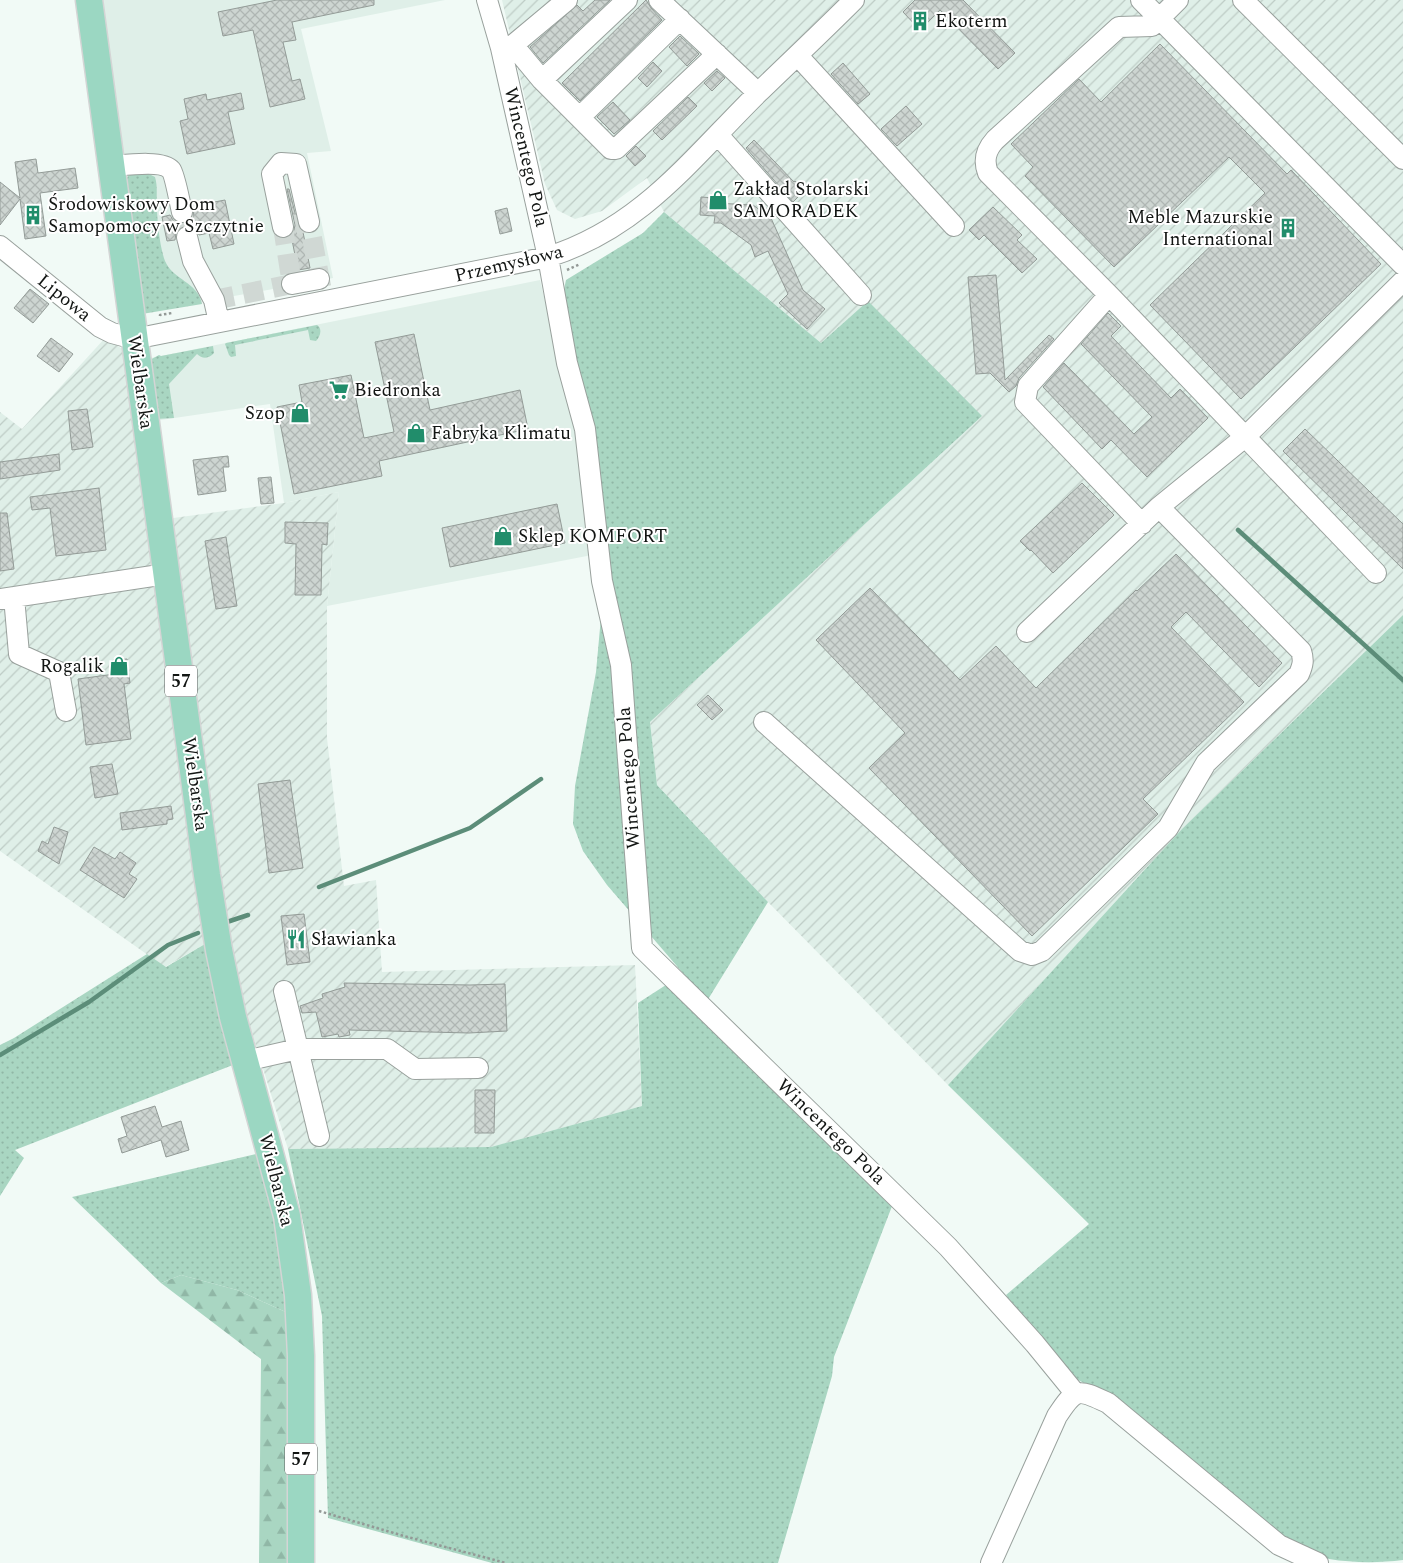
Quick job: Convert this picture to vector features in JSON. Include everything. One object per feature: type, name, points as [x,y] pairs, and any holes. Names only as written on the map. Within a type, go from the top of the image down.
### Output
[{"type":"main road","name":"Wielbarska","points":[[89,0],[212,903],[233,1017],[287,1216],[298,1295],[301,1356],[300,1563]]},
{"type":"street","name":"Wincentego Pola","points":[[487,0],[507,46],[567,363],[585,429],[602,581],[621,665],[642,948],[948,1246],[1035,1344],[1075,1393]]},
{"type":"street","points":[[567,0],[507,46],[611,149],[616,149],[717,54]]},
{"type":"street","points":[[542,80],[627,0]]},
{"type":"street","points":[[659,0],[758,93]]},
{"type":"street","name":"Przemysłowa","points":[[134,339],[548,257],[582,244],[627,219],[667,186],[758,93],[854,0]]},
{"type":"street","points":[[1141,0],[1403,265]]},
{"type":"street","points":[[1178,0],[1152,26],[1119,27],[995,140],[989,147],[985,157],[985,165],[988,173],[1109,295],[1376,573]]},
{"type":"street","points":[[1243,0],[1403,159]]},
{"type":"street","points":[[580,117],[680,19]]},
{"type":"street","points":[[798,56],[954,226]]},
{"type":"street","points":[[718,135],[861,295]]},
{"type":"street","points":[[283,227],[272,174],[281,163],[296,164],[309,222]]},
{"type":"street","points":[[112,166],[150,164],[166,166],[172,171],[182,212]]},
{"type":"street","points":[[188,237],[193,261],[214,300],[219,322]]},
{"type":"street","name":"Lipowa","points":[[0,246],[100,326],[112,333],[134,339]]},
{"type":"street","points":[[292,284],[319,279]]},
{"type":"street","points":[[1027,632],[1159,507],[1245,436],[1403,281]]},
{"type":"street","points":[[1109,295],[1028,386],[1024,402],[1142,524]]},
{"type":"street","points":[[764,722],[1020,952],[1032,955],[1042,952],[1168,828],[1206,763],[1298,674],[1302,667],[1301,651],[1159,507]]},
{"type":"street","points":[[66,711],[59,672],[19,654],[7,598],[166,574]]},
{"type":"street","points":[[284,991],[319,1136]]},
{"type":"street","points":[[245,1061],[298,1049],[387,1049],[415,1069],[478,1068]]},
{"type":"street","points":[[992,1563],[1057,1416],[1068,1398],[1075,1393],[1086,1393],[1108,1402],[1279,1546],[1318,1563]]},
{"type":"path","points":[[300,1508],[323,1512],[506,1563]]},
{"type":"shaded area","points":[[98,0],[445,0],[301,29],[331,151],[307,153],[333,278],[141,313]]},
{"type":"shaded area","points":[[502,0],[1403,0],[1403,615],[1182,829],[948,1085],[768,902],[657,785],[650,722],[982,416],[821,343],[664,212],[647,178],[602,211],[575,219],[557,210],[545,184]]},
{"type":"shaded area","points":[[540,280],[579,442],[592,555],[327,606],[339,492],[284,503],[270,404],[154,421],[146,359]]},
{"type":"shaded area","points":[[105,338],[124,350],[205,944],[165,967],[0,851],[0,412],[22,429]]},
{"type":"shaded area","points":[[339,492],[327,606],[327,738],[344,886],[376,880],[382,972],[635,965],[642,1106],[491,1147],[288,1149],[242,1001],[220,891],[166,519],[284,503]]},
{"type":"green space","points":[[136,172],[145,172],[155,177],[158,227],[165,261],[174,273],[196,291],[202,304],[142,314],[123,185],[128,176]]},
{"type":"green space","points":[[664,212],[821,343],[868,301],[982,416],[650,722],[657,785],[768,902],[707,1001],[607,885],[583,851],[573,824],[575,786],[596,672],[601,617],[563,294],[566,280],[643,233]]},
{"type":"green space","points":[[317,325],[320,333],[316,341],[310,340],[308,330],[235,345],[236,356],[231,357],[225,344],[226,343]]},
{"type":"green space","points":[[213,346],[214,353],[212,355],[205,358],[197,354],[169,384],[174,418],[155,419],[148,361],[159,355]]},
{"type":"green space","points":[[1403,615],[1403,1560],[1357,1562],[1322,1557],[1277,1534],[1090,1386],[1072,1377],[1006,1295],[1089,1224],[948,1085],[1182,829]]},
{"type":"green space","points":[[205,944],[238,1063],[15,1150],[24,1158],[0,1196],[0,1045],[147,954],[166,967]]},
{"type":"green space","points":[[669,983],[894,1201],[834,1357],[832,1376],[778,1563],[492,1563],[328,1518],[322,1316],[288,1149],[491,1147],[642,1106],[638,1003]]},
{"type":"green space","points":[[265,1152],[288,1313],[237,1290],[181,1275],[161,1283],[72,1197]]},
{"type":"green space","points":[[181,1275],[237,1290],[288,1313],[287,1563],[259,1563],[261,1359],[161,1283]]},
{"type":"building","points":[[277,0],[374,0],[374,5],[292,22],[296,40],[283,42],[292,81],[300,79],[305,99],[270,107],[253,30],[223,36],[218,12]]},
{"type":"building","points":[[595,0],[610,0],[543,63],[530,47],[577,5],[583,11]]},
{"type":"building","points":[[646,0],[662,20],[580,101],[562,83]]},
{"type":"building","points":[[915,0],[963,0],[1015,53],[998,69],[940,10],[920,30],[903,12]]},
{"type":"building","points":[[680,36],[699,54],[687,66],[669,47]]},
{"type":"building","name":"Meble Mazurskie International","points":[[1160,44],[1287,174],[1291,170],[1381,264],[1241,399],[1150,305],[1265,193],[1229,157],[1114,267],[1025,176],[1033,167],[1011,144],[1079,79],[1101,102]]},
{"type":"building","points":[[653,62],[662,71],[647,87],[638,78]]},
{"type":"building","points":[[843,63],[870,94],[858,104],[831,74]]},
{"type":"building","points":[[717,71],[725,78],[712,91],[704,83]]},
{"type":"building","points":[[241,93],[244,109],[228,112],[235,144],[187,154],[180,121],[188,119],[184,99],[206,94],[207,100]]},
{"type":"building","points":[[688,97],[697,106],[662,140],[653,131]]},
{"type":"building","points":[[613,102],[630,120],[614,134],[597,117]]},
{"type":"building","points":[[906,106],[922,124],[897,146],[881,129]]},
{"type":"building","points":[[754,140],[794,182],[805,190],[793,202],[746,148]]},
{"type":"building","points":[[636,146],[646,156],[635,166],[626,156]]},
{"type":"building","name":"Środowiskowy Dom Samopomocy w Szczytnie","points":[[36,159],[38,173],[75,168],[78,188],[40,193],[46,236],[25,239],[20,199],[0,225],[0,182],[20,198],[15,162]]},
{"type":"building","points":[[287,189],[289,189],[298,225],[303,232],[310,268],[298,270],[291,235],[295,225]]},
{"type":"building","points":[[701,197],[715,198],[715,203],[753,205],[771,218],[803,290],[825,309],[807,329],[779,303],[788,294],[768,251],[755,257],[751,245],[721,223],[714,223],[715,216],[700,215]]},
{"type":"building","points":[[225,200],[234,244],[213,249],[209,233],[199,235],[196,229],[185,225],[179,228],[175,240],[167,241],[162,217],[170,215],[178,223],[185,223],[193,216],[194,210],[204,208],[204,204]]},
{"type":"building","points":[[993,207],[1022,235],[1017,240],[1037,259],[1022,273],[984,235],[979,240],[969,230]]},
{"type":"building","points":[[507,208],[512,231],[500,234],[495,211]]},
{"type":"building","points":[[996,275],[1005,380],[1049,335],[1054,339],[1009,392],[990,373],[976,374],[968,277]]},
{"type":"building","points":[[30,289],[49,304],[33,323],[14,308]]},
{"type":"building","points":[[1108,313],[1121,326],[1111,336],[1171,398],[1180,389],[1208,418],[1147,477],[1111,440],[1102,449],[1043,387],[1064,363],[1134,434],[1152,417],[1081,344]]},
{"type":"building","points":[[414,334],[430,410],[520,390],[528,429],[379,461],[382,476],[294,494],[277,407],[302,402],[299,385],[351,375],[364,438],[394,432],[375,342]]},
{"type":"building","points":[[51,338],[73,354],[59,372],[37,356]]},
{"type":"building","points":[[87,409],[93,447],[72,450],[68,411]]},
{"type":"building","points":[[1305,429],[1403,524],[1403,569],[1283,451]]},
{"type":"building","points":[[59,454],[60,470],[0,479],[0,462]]},
{"type":"building","points":[[228,456],[229,467],[223,467],[226,491],[198,495],[193,460]]},
{"type":"building","points":[[271,477],[274,503],[261,504],[258,478]]},
{"type":"building","points":[[1082,483],[1114,515],[1053,573],[1020,541]]},
{"type":"building","points":[[99,488],[106,550],[56,556],[50,508],[32,510],[30,497]]},
{"type":"building","name":"Sklep KOMFORT","points":[[557,504],[565,543],[450,567],[442,528]]},
{"type":"building","points":[[0,513],[7,513],[14,569],[0,571]]},
{"type":"building","points":[[285,522],[328,523],[327,545],[322,544],[321,595],[295,595],[296,544],[285,543]]},
{"type":"building","points":[[226,537],[237,606],[216,609],[205,541]]},
{"type":"building","points":[[1176,554],[1282,663],[1259,687],[1186,612],[1171,627],[1244,702],[1143,799],[1158,814],[1032,936],[869,768],[905,733],[816,640],[870,588],[960,680],[996,646],[1036,688],[1136,590]]},
{"type":"building","points":[[127,659],[130,683],[124,684],[131,739],[86,745],[78,679],[115,674],[113,660]]},
{"type":"building","points":[[708,695],[723,710],[712,720],[697,705]]},
{"type":"building","points":[[112,764],[118,794],[95,798],[90,767]]},
{"type":"building","points":[[290,780],[303,868],[269,873],[258,784]]},
{"type":"building","points":[[171,806],[173,819],[167,820],[167,824],[122,830],[120,813]]},
{"type":"building","points":[[54,827],[68,832],[59,864],[38,851],[42,841],[48,844]]},
{"type":"building","points":[[94,847],[115,859],[120,852],[136,863],[129,874],[137,879],[124,898],[80,870]]},
{"type":"building","name":"Sławianka","points":[[304,914],[310,962],[287,965],[281,916]]},
{"type":"building","points":[[344,983],[505,984],[507,1031],[469,1033],[349,1030],[350,1035],[339,1037],[338,1034],[322,1037],[316,1012],[302,1013],[300,1006],[323,998],[322,994],[345,987]]},
{"type":"building","points":[[475,1090],[495,1090],[494,1133],[475,1133]]},
{"type":"building","points":[[155,1106],[162,1127],[181,1121],[189,1150],[166,1157],[161,1140],[122,1153],[118,1139],[127,1136],[121,1117]]},
{"type":"waterway","points":[[1238,530],[1403,680]]},
{"type":"waterway","points":[[319,887],[470,828],[541,779]]},
{"type":"waterway","points":[[227,922],[248,915]]},
{"type":"waterway","points":[[0,1055],[89,1002],[168,945],[198,933]]},
{"type":"tunnel","points":[[182,212],[187,237]]},
{"type":"tunnel","points":[[214,300],[292,284],[283,227],[309,222],[324,302]]},
{"type":"place","name":"Ekoterm","points":[[920,21]]},
{"type":"place","name":"Zakład Stolarski SAMORADEK","points":[[718,200]]},
{"type":"place","name":"Środowiskowy Dom Samopomocy w Szczytnie","points":[[33,215]]},
{"type":"place","name":"Meble Mazurskie International","points":[[1288,228]]},
{"type":"place","name":"Biedronka","points":[[339,390]]},
{"type":"place","name":"Szop","points":[[300,413]]},
{"type":"place","name":"Fabryka Klimatu","points":[[416,433]]},
{"type":"place","name":"Sklep KOMFORT","points":[[503,536]]},
{"type":"place","name":"Rogalik","points":[[119,666]]},
{"type":"place","name":"Sławianka","points":[[296,939]]}]
